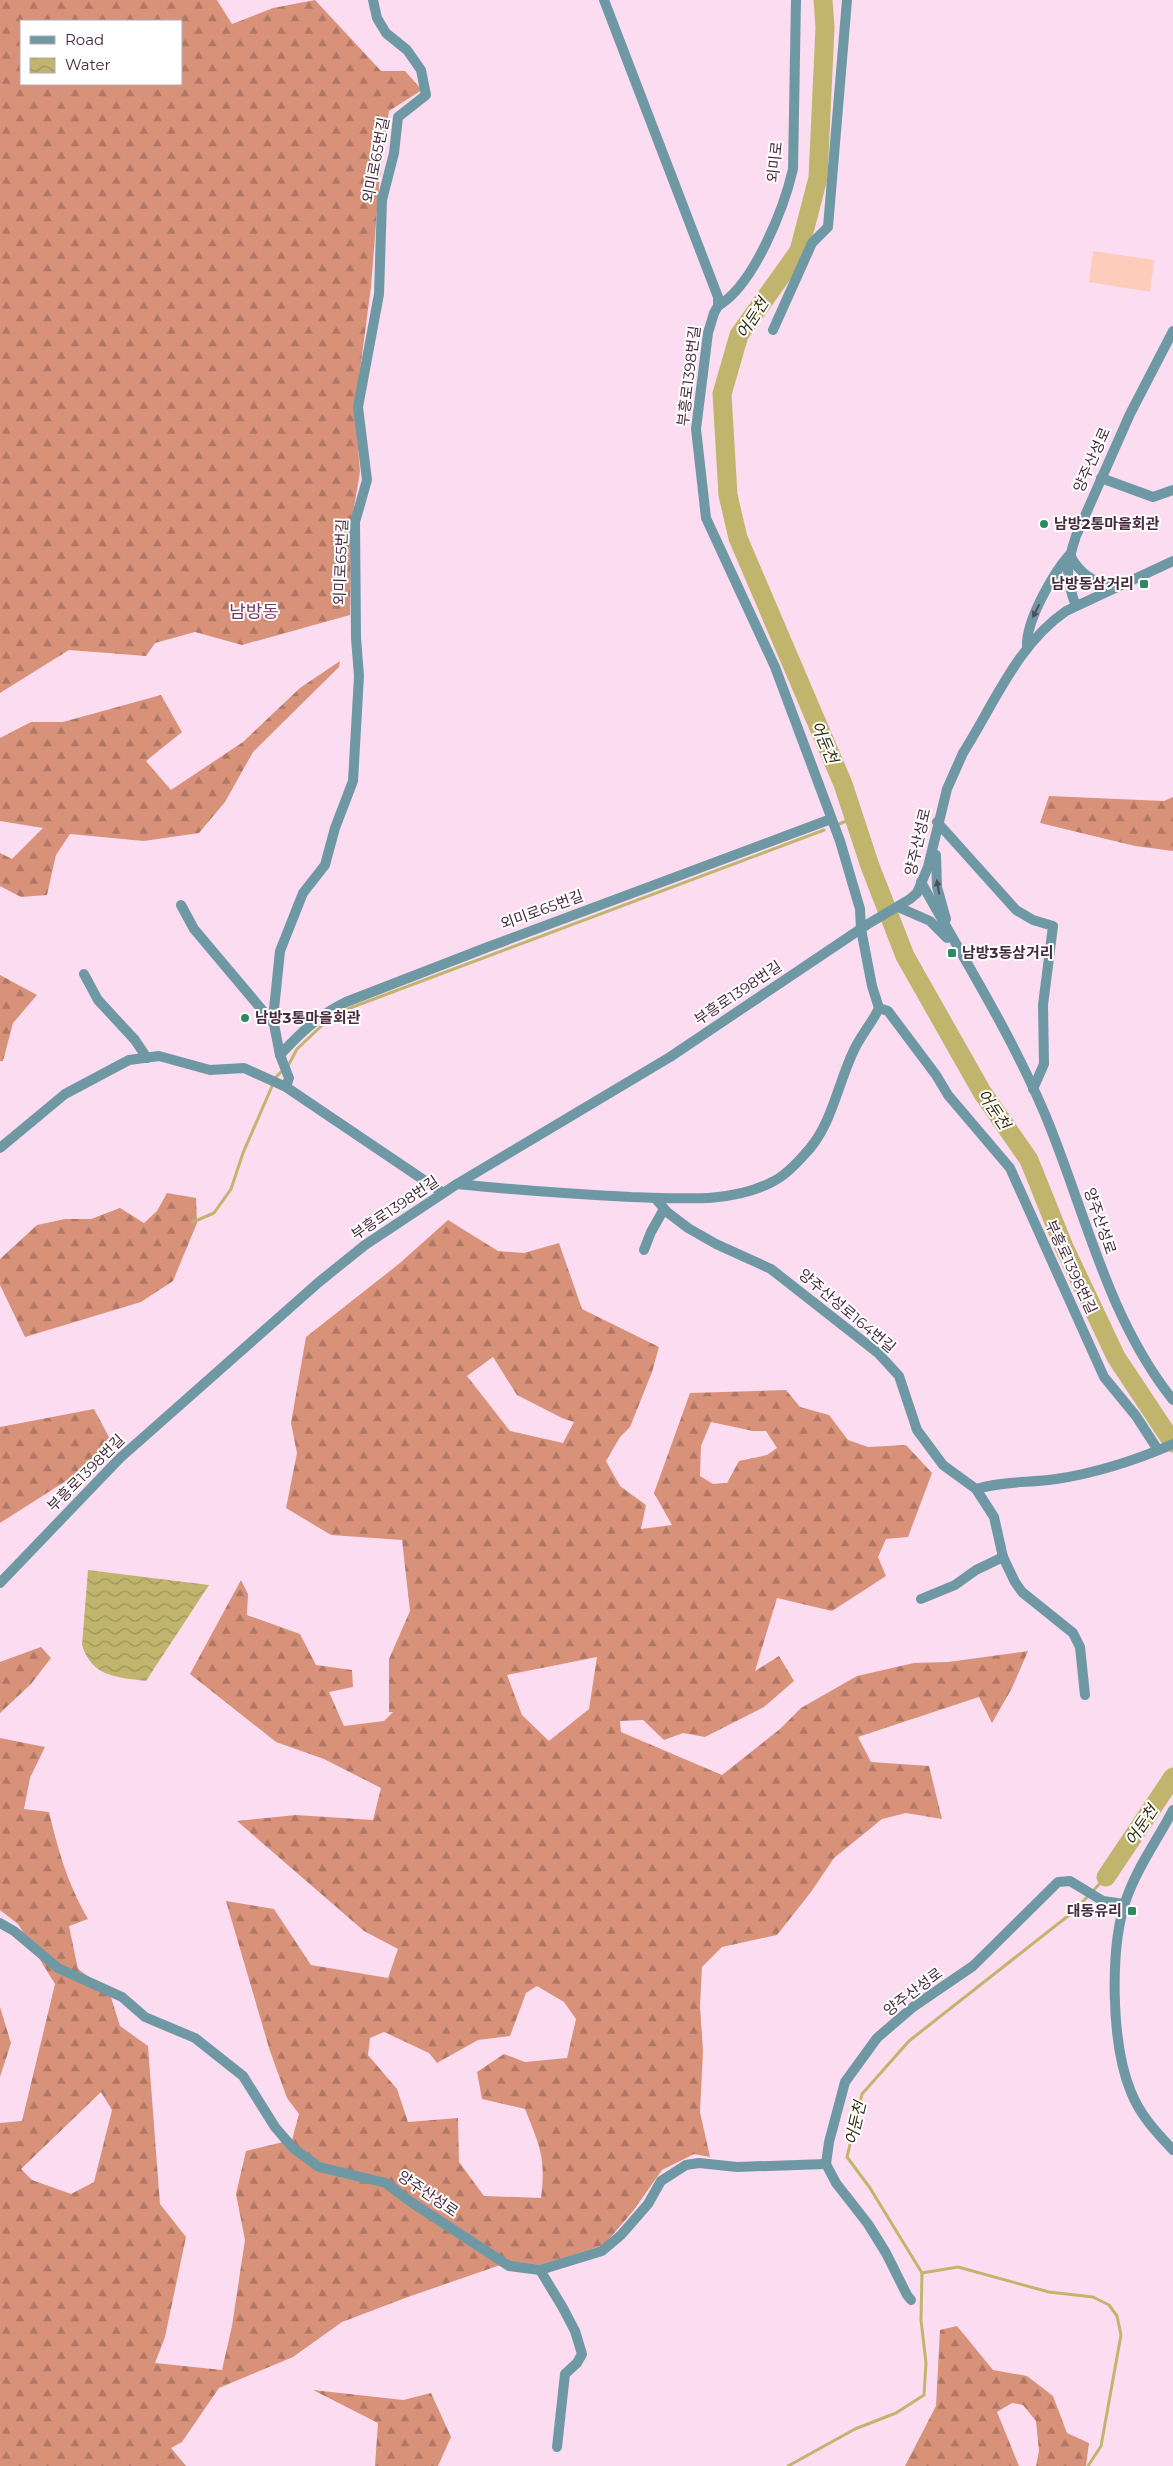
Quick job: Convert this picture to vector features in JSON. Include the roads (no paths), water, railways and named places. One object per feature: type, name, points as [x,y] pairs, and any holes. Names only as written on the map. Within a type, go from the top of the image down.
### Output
[{"type":"street","name":"외미로65번길","points":[[278,1084],[289,1078],[283,1064],[274,1024],[280,952],[303,893],[325,865],[335,828],[353,781],[359,676],[356,638],[355,522],[367,480],[358,408],[379,294],[382,200],[394,153],[398,117],[426,95],[421,70],[407,50],[386,33],[377,18],[373,0]]},
{"type":"street","points":[[604,0],[718,297],[718,306]]},
{"type":"street","name":"외미로","points":[[718,306],[726,301],[744,280],[763,250],[784,202],[790,182],[793,169],[796,0]]},
{"type":"street","points":[[773,330],[812,243],[828,227],[847,0]]},
{"type":"street","name":"부흥로1398번길","points":[[718,306],[708,333],[696,429],[706,518],[775,667],[814,766],[830,819],[840,841],[865,926],[872,986],[879,1008],[888,1011],[936,1075],[948,1095],[1010,1168],[1104,1377],[1136,1416],[1158,1450]]},
{"type":"street","name":"양주산성로","points":[[1173,331],[1130,414],[1070,554],[1066,581],[1076,606],[1054,619],[1027,646],[963,753],[947,789],[936,827],[928,867],[921,882],[996,1014],[1033,1089],[1076,1192],[1100,1267],[1120,1314],[1152,1373],[1173,1400]]},
{"type":"street","points":[[1101,478],[1153,498],[1173,490]]},
{"type":"street","points":[[1027,646],[1026,635],[1033,617],[1059,566],[1070,554],[1082,573],[1095,582],[1115,588]]},
{"type":"street","points":[[1076,606],[1173,561]]},
{"type":"street","name":"외미로65번길","points":[[283,1064],[298,1035],[325,1012],[346,1002],[830,819]]},
{"type":"street","points":[[936,827],[937,887],[943,912],[958,950]]},
{"type":"street","points":[[936,827],[1016,910],[1033,920],[1052,926],[1043,1005],[1044,1064],[1033,1089]]},
{"type":"street","name":"부흥로1398번길","points":[[0,1583],[120,1458],[319,1282],[366,1245],[457,1184],[670,1057],[865,926],[898,907],[917,892],[921,882]]},
{"type":"street","name":"외미로65번길","points":[[181,905],[194,929],[274,1024]]},
{"type":"street","points":[[898,907],[930,922],[958,950]]},
{"type":"street","points":[[84,974],[98,1000],[148,1058]]},
{"type":"street","points":[[457,1184],[662,1202],[740,1194],[773,1182],[805,1154],[830,1115],[837,1090],[854,1051],[879,1008]]},
{"type":"street","points":[[0,1148],[65,1094],[129,1060],[159,1056],[210,1070],[244,1068],[278,1084],[443,1193]]},
{"type":"street","points":[[644,1250],[662,1202]]},
{"type":"street","name":"양주산성로164번길","points":[[662,1202],[688,1228],[771,1269],[878,1353],[899,1376],[917,1430],[943,1464],[976,1489],[994,1518],[1003,1557],[1022,1592],[1073,1633],[1080,1647],[1085,1695]]},
{"type":"street","points":[[976,1489],[1004,1483],[1027,1484],[1101,1470],[1173,1444]]},
{"type":"street","points":[[921,1600],[956,1586],[976,1570],[1003,1557]]},
{"type":"street","points":[[1173,1810],[1148,1852],[1124,1904],[1115,1976],[1115,2007],[1121,2060],[1130,2091],[1145,2118],[1173,2150]]},
{"type":"street","name":"양주산성로","points":[[0,1923],[14,1931],[58,1968],[122,1997],[145,2017],[195,2038],[243,2076],[275,2126],[294,2148],[319,2167],[386,2183],[408,2200],[509,2266],[540,2270],[602,2251],[621,2235],[648,2204],[661,2181],[686,2165],[699,2163],[737,2167],[826,2164],[829,2142],[845,2082],[877,2038],[914,2007],[973,1966],[1058,1882],[1070,1881],[1103,1901],[1124,1904]]},
{"type":"street","points":[[826,2164],[836,2183],[873,2231],[907,2296],[911,2300]]},
{"type":"street","points":[[540,2270],[575,2331],[582,2354],[577,2363],[565,2374],[557,2447]]},
{"type":"water","points":[[88,1570],[209,1585],[146,1681],[106,1674],[92,1664],[86,1656],[82,1645]]},
{"type":"waterway","name":"어둔천","points":[[823,0],[825,27],[818,178],[799,251],[739,335],[722,394],[728,495],[738,538],[843,784],[870,866],[905,956],[982,1092],[1029,1160],[1064,1247],[1116,1357],[1173,1443]]},
{"type":"waterway","points":[[839,824],[854,818]]},
{"type":"waterway","points":[[193,1222],[214,1213],[231,1189],[243,1153],[276,1077],[289,1064],[297,1049],[334,1014],[824,830]]},
{"type":"waterway","name":"어둔천","points":[[1106,1877],[1173,1777]]},
{"type":"waterway","name":"어둔천","points":[[788,2466],[855,2429],[896,2413],[924,2395],[926,2363],[921,2320],[922,2273],[870,2188],[847,2157],[862,2094],[909,2041],[1073,1912],[1106,1877]]},
{"type":"waterway","points":[[922,2273],[958,2267],[1049,2292],[1093,2297],[1109,2305],[1117,2316],[1121,2335],[1101,2446],[1088,2466]]},
{"type":"place","name":"남방2통마을회관","points":[[1044,524]]},
{"type":"place","name":"남방동삼거리","points":[[1144,584]]},
{"type":"place","name":"남방3동삼거리","points":[[952,953]]},
{"type":"place","name":"남방3통마을회관","points":[[245,1018]]},
{"type":"place","name":"대동유리","points":[[1132,1911]]},
{"type":"district","name":"남방동","points":[[254,612]]}]
